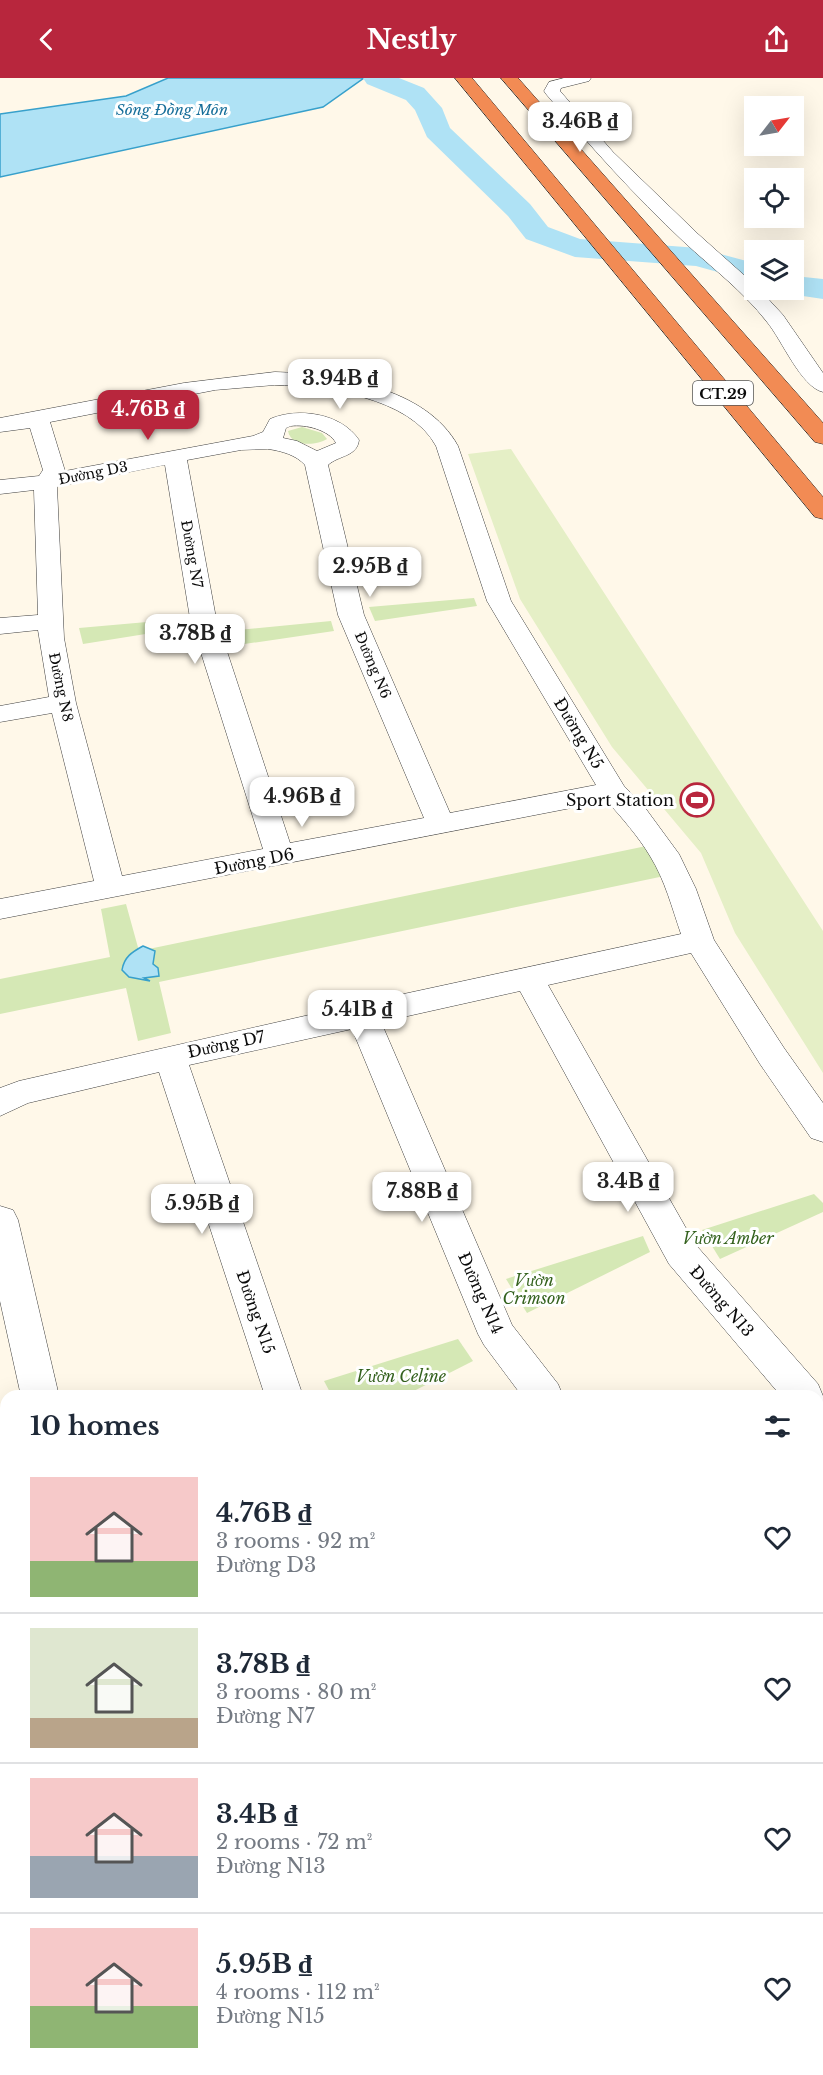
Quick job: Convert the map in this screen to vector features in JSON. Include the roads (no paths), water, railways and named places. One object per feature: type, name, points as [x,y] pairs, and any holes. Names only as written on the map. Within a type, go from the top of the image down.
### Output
[{"type":"highway","name":"CT.29","points":[[463,78],[622,273],[823,512]]},
{"type":"highway","name":"CT.29","points":[[509,78],[823,437]]},
{"type":"street","points":[[583,78],[561,82],[555,85],[552,91],[607,156],[691,238],[738,276],[776,319],[823,387]]},
{"type":"street","name":"Đường N5","points":[[0,425],[192,386],[252,378],[303,378],[354,386],[403,406],[435,428],[444,439],[499,601],[614,791],[664,854],[681,889],[699,941],[772,1056],[823,1129]]},
{"type":"street","name":"Đường N8","points":[[30,419],[24,426],[35,475],[38,480],[45,482],[51,638],[63,703],[110,887]]},
{"type":"street","points":[[292,420],[316,423],[342,433],[348,440],[347,447],[318,459],[315,464],[308,455],[299,450],[280,444],[257,442],[273,435],[274,427],[279,423],[292,420]]},
{"type":"street","name":"Đường D3","points":[[0,487],[45,482],[223,446],[257,442]]},
{"type":"street","name":"Đường N7","points":[[175,457],[203,618],[280,856]]},
{"type":"street","name":"Đường N6","points":[[315,464],[351,615],[441,825]]},
{"type":"street","points":[[0,626],[51,621]]},
{"type":"street","points":[[0,714],[63,703]]},
{"type":"street","name":"Đường D6","points":[[0,909],[614,791]]},
{"type":"street","name":"Đường D7","points":[[1,1102],[51,1085],[170,1057],[699,941]]},
{"type":"street","name":"Đường N13","points":[[528,978],[681,1254],[799,1390]]},
{"type":"street","name":"Đường N14","points":[[362,1014],[497,1334],[539,1390]]},
{"type":"street","name":"Đường N15","points":[[170,1057],[282,1390]]},
{"type":"street","points":[[0,1220],[39,1390]]},
{"type":"water","name":"Sông Đồng Môn","points":[[168,78],[364,78],[323,107],[0,177],[0,114],[126,96]]},
{"type":"water","points":[[143,946],[155,951],[153,964],[158,968],[159,976],[144,978],[150,981],[129,977],[122,970],[129,955]]},
{"type":"waterway","points":[[376,78],[415,94],[428,108],[437,131],[519,210],[537,233],[575,248],[698,257],[744,270]]},
{"type":"waterway","points":[[804,287],[823,289]]},
{"type":"place","name":"Sport Station","points":[[697,800]]},
{"type":"park label","name":"Vườn Amber","points":[[728,1238]]},
{"type":"park label","name":"Vườn Crimson","points":[[534,1289]]},
{"type":"park label","name":"Vườn Celine","points":[[401,1376]]}]
